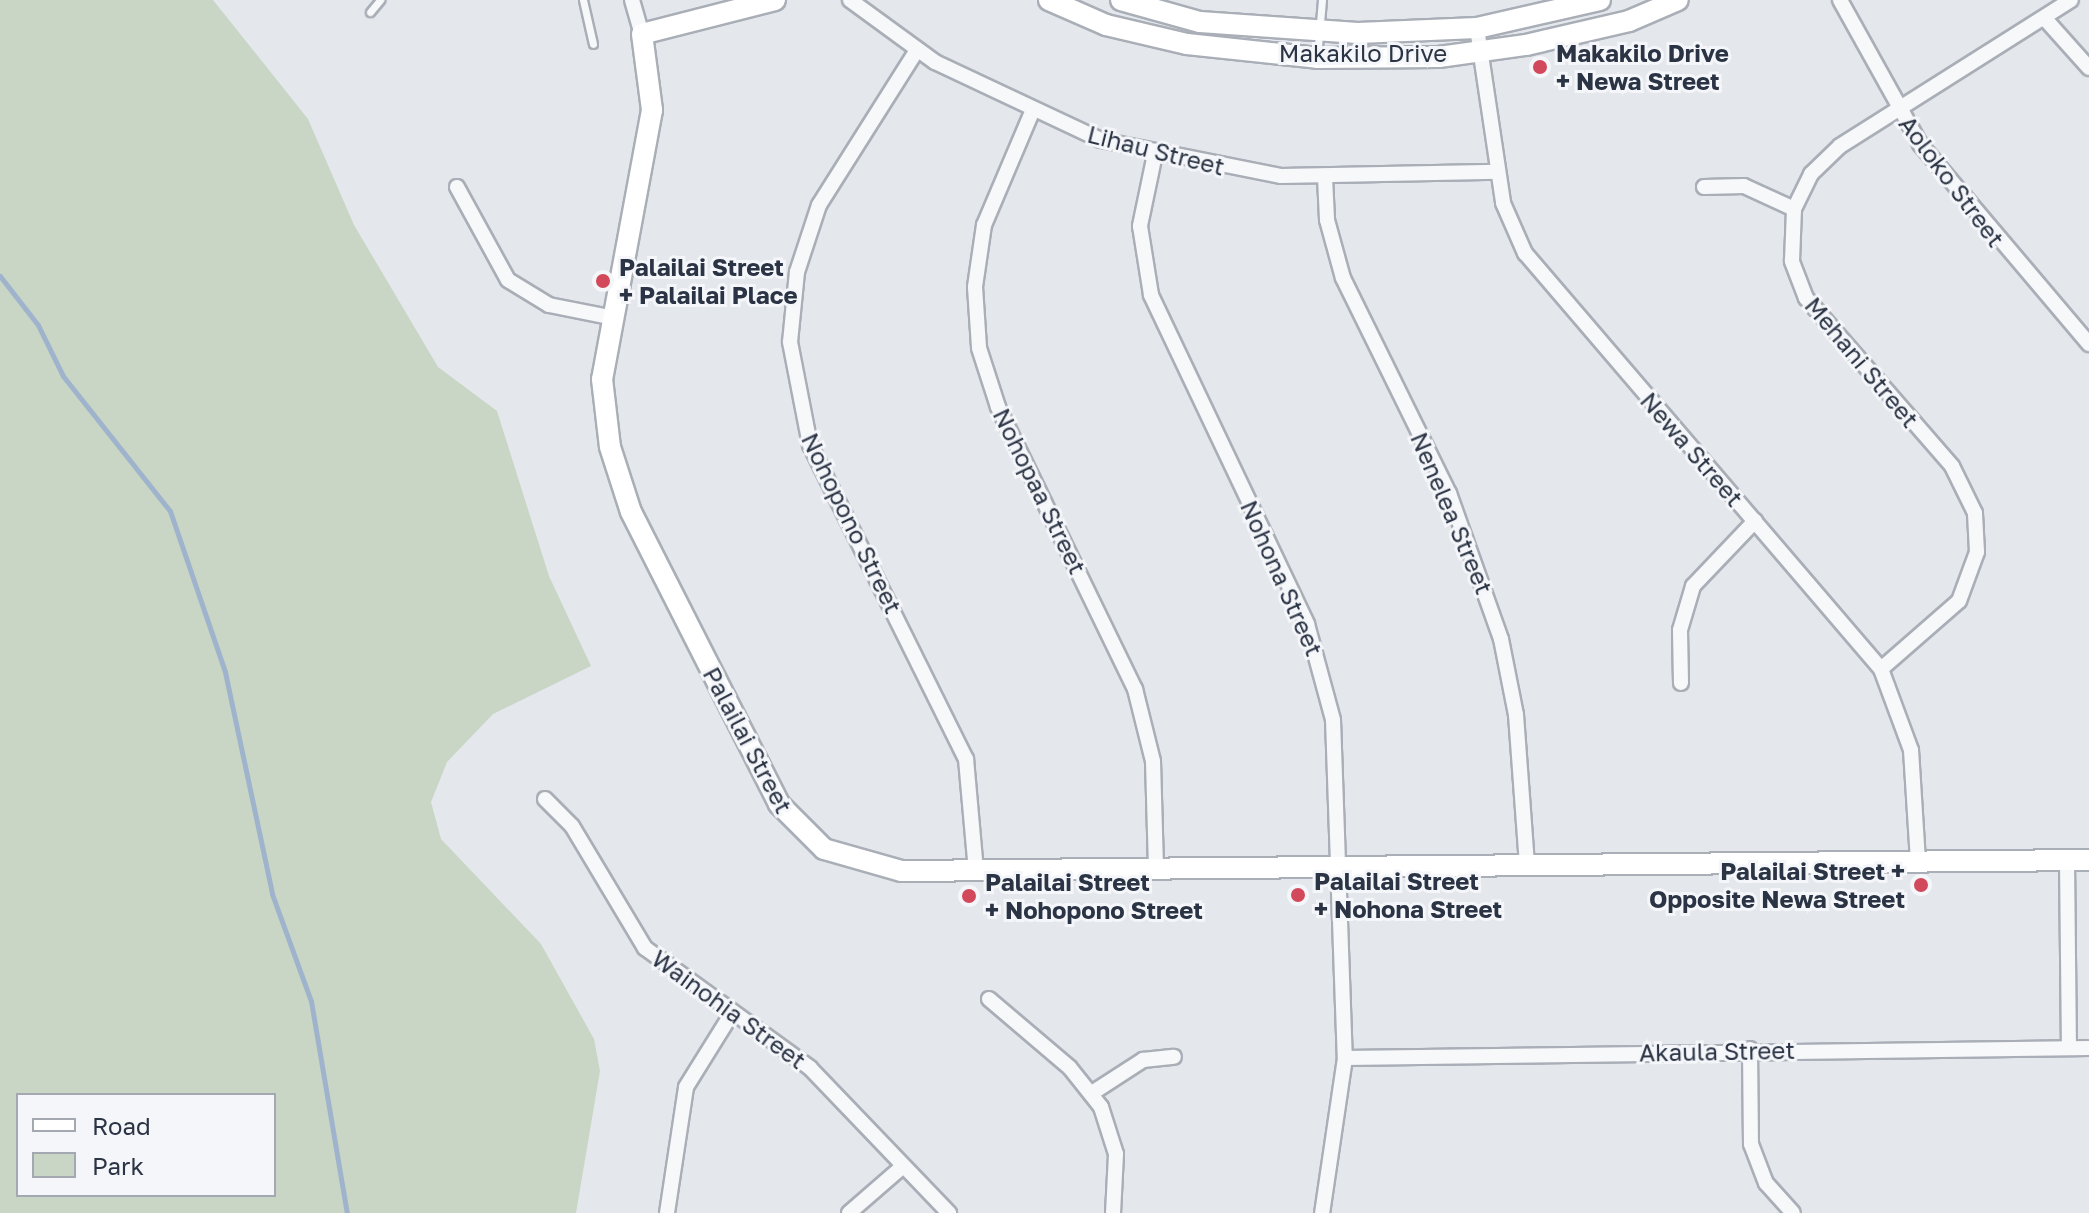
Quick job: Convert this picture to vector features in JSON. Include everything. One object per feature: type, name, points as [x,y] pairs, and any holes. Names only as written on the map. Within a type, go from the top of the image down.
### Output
[{"type":"street","name":"Palailai Street","points":[[632,0],[642,34],[652,110],[609,317],[602,379],[619,480],[779,804],[811,840],[853,863],[976,870],[2089,860]]},
{"type":"street","points":[[642,34],[775,0]]},
{"type":"street","name":"Lihau Street","points":[[850,0],[917,50],[1032,112],[1155,154],[1325,177],[1498,172]]},
{"type":"street","name":"Makakilo Drive","points":[[1049,0],[1106,25],[1187,44],[1317,58],[1479,51],[1629,21],[1678,0]]},
{"type":"street","name":"Makakilo Drive","points":[[1121,0],[1200,22],[1318,32],[1477,28],[1600,0]]},
{"type":"street","name":"Aoloko Street","points":[[1840,0],[1900,113],[1984,228],[2089,344]]},
{"type":"street","points":[[1704,187],[1744,186],[1794,209],[1829,155],[2047,21],[2071,0]]},
{"type":"street","points":[[2047,21],[2089,68]]},
{"type":"street","name":"Newa Street","points":[[1477,28],[1498,172],[1513,229],[1540,276],[1881,669],[1911,750],[1918,862]]},
{"type":"street","name":"Nohopono Street","points":[[917,50],[819,205],[797,272],[792,365],[819,466],[966,759],[976,870]]},
{"type":"street","name":"Nohopaa Street","points":[[1032,112],[984,225],[975,287],[979,348],[998,407],[1135,689],[1153,761],[1156,869]]},
{"type":"street","name":"Nohona Street","points":[[1155,154],[1142,203],[1145,273],[1160,317],[1307,624],[1333,720],[1342,867],[1345,1058],[1326,1212]]},
{"type":"street","name":"Nenelea Street","points":[[1325,177],[1327,220],[1343,278],[1449,493],[1501,639],[1516,715],[1527,865]]},
{"type":"street","points":[[457,187],[508,280],[549,305],[609,317]]},
{"type":"street","name":"Mehani Street","points":[[1794,209],[1792,261],[1806,298],[1952,466],[1975,513],[1977,552],[1959,601],[1881,669]]},
{"type":"street","points":[[1681,683],[1687,600],[1710,561],[1755,521]]},
{"type":"street","name":"Wainohia Street","points":[[545,799],[572,826],[645,948],[816,1074],[901,1168],[949,1213]]},
{"type":"street","points":[[2067,861],[2069,1047]]},
{"type":"street","points":[[989,999],[1092,1093],[1116,1154],[1113,1213]]},
{"type":"street","points":[[667,1213],[686,1087],[732,1013]]},
{"type":"street","name":"Akaula Street","points":[[1345,1058],[1750,1049],[2089,1048]]},
{"type":"street","points":[[1750,1049],[1751,1144],[1766,1183],[1793,1213]]},
{"type":"street","points":[[1092,1093],[1143,1060],[1174,1057]]},
{"type":"street","points":[[849,1213],[901,1168]]},
{"type":"lane","points":[[370,12],[380,0]]},
{"type":"lane","points":[[583,0],[593,44]]},
{"type":"lane","points":[[1317,58],[1322,0]]},
{"type":"green space","points":[[0,0],[213,0],[308,119],[354,225],[438,367],[497,411],[549,576],[591,666],[493,714],[447,762],[431,802],[441,839],[541,944],[594,1039],[600,1071],[576,1213],[0,1213]]},
{"type":"waterway","points":[[0,276],[38,325],[63,376],[170,511],[225,672],[272,894],[311,1001],[347,1213]]},
{"type":"place","name":"Makakilo Drive + Newa Street","points":[[1540,67]]},
{"type":"place","name":"Palailai Street + Palailai Place","points":[[603,281]]},
{"type":"place","name":"Palailai Street + Opposite Newa Street","points":[[1921,885]]},
{"type":"place","name":"Palailai Street + Nohona Street","points":[[1298,895]]},
{"type":"place","name":"Palailai Street + Nohopono Street","points":[[969,896]]}]
